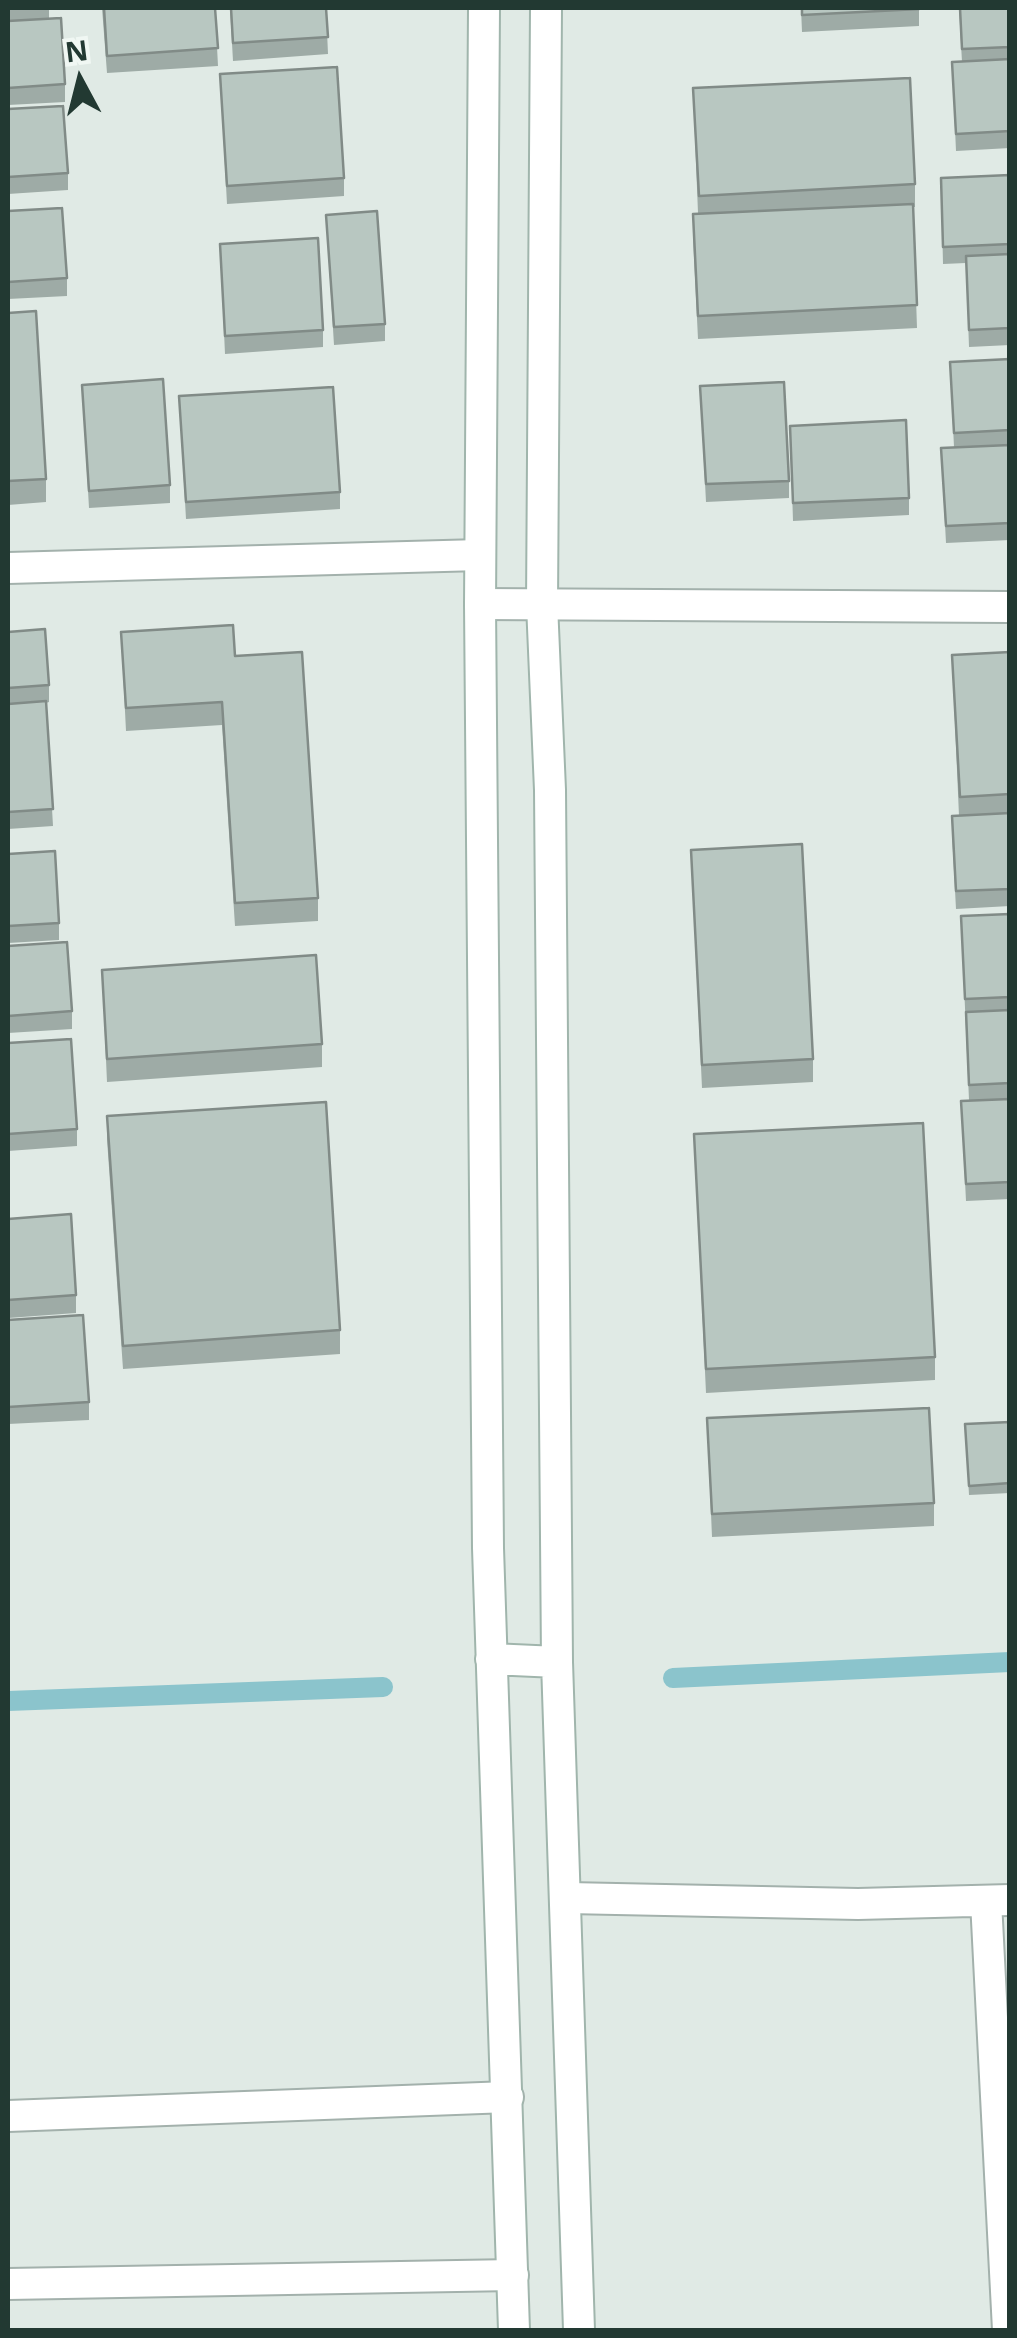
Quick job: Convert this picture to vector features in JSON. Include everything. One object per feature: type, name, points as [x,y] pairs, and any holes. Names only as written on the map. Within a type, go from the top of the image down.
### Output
[{"type":"main road","points":[[484,8],[480,604],[491,1659],[514,2330]]},
{"type":"main road","points":[[546,8],[542,604],[550,790],[557,1662],[580,2330]]},
{"type":"main road","points":[[8,568],[480,555]]},
{"type":"main road","points":[[480,604],[1010,607]]},
{"type":"main road","points":[[491,1659],[557,1662]]},
{"type":"main road","points":[[568,1898],[858,1904],[998,1900],[1008,2330]]},
{"type":"main road","points":[[8,2116],[508,2096]]},
{"type":"main road","points":[[8,2284],[513,2276]]},
{"type":"building","points":[[104,8],[215,8],[218,48],[107,56]]},
{"type":"building","points":[[231,8],[326,8],[328,37],[233,43]]},
{"type":"building","points":[[802,8],[919,8],[919,9],[802,15]]},
{"type":"building","points":[[960,8],[1010,8],[1010,47],[962,49]]},
{"type":"building","points":[[61,18],[65,84],[8,88],[8,21]]},
{"type":"building","points":[[1010,59],[1010,131],[956,134],[952,62]]},
{"type":"building","points":[[337,67],[344,178],[227,186],[220,74]]},
{"type":"building","points":[[910,78],[915,184],[699,196],[693,88]]},
{"type":"building","points":[[63,106],[68,173],[8,177],[8,109]]},
{"type":"building","points":[[1010,175],[1010,244],[943,247],[941,178]]},
{"type":"building","points":[[913,204],[917,305],[698,316],[693,214]]},
{"type":"building","points":[[62,208],[67,278],[8,282],[8,211]]},
{"type":"building","points":[[377,211],[385,324],[334,327],[326,215]]},
{"type":"building","points":[[318,238],[323,330],[225,336],[220,244]]},
{"type":"building","points":[[1010,254],[1010,328],[969,330],[966,256]]},
{"type":"building","points":[[36,311],[46,479],[8,481],[8,313]]},
{"type":"building","points":[[1010,359],[1010,430],[954,433],[950,362]]},
{"type":"building","points":[[163,379],[170,485],[89,491],[82,385]]},
{"type":"building","points":[[784,382],[789,481],[706,484],[700,386]]},
{"type":"building","points":[[333,387],[340,492],[186,502],[179,396]]},
{"type":"building","points":[[906,420],[909,498],[793,503],[790,426]]},
{"type":"building","points":[[1010,445],[1010,523],[946,526],[941,448]]},
{"type":"building","points":[[233,625],[235,656],[302,652],[318,898],[235,903],[222,702],[126,708],[121,632]]},
{"type":"building","points":[[45,629],[49,685],[8,688],[8,632]]},
{"type":"building","points":[[1010,652],[1010,794],[960,797],[952,655]]},
{"type":"building","points":[[46,701],[53,809],[8,812],[8,704]]},
{"type":"building","points":[[1010,813],[1010,889],[956,891],[952,816]]},
{"type":"building","points":[[802,844],[813,1059],[702,1065],[691,850]]},
{"type":"building","points":[[55,851],[59,923],[8,926],[8,854]]},
{"type":"building","points":[[1010,914],[1010,997],[965,999],[961,916]]},
{"type":"building","points":[[67,942],[72,1011],[8,1016],[8,946]]},
{"type":"building","points":[[316,955],[322,1044],[107,1059],[102,970]]},
{"type":"building","points":[[1010,1010],[1010,1083],[969,1085],[966,1012]]},
{"type":"building","points":[[71,1039],[77,1129],[8,1134],[8,1043]]},
{"type":"building","points":[[1010,1099],[1010,1182],[966,1184],[961,1101]]},
{"type":"building","points":[[326,1102],[340,1330],[123,1346],[107,1116]]},
{"type":"building","points":[[923,1123],[935,1357],[706,1369],[694,1134]]},
{"type":"building","points":[[71,1214],[76,1295],[8,1300],[8,1219]]},
{"type":"building","points":[[83,1315],[89,1402],[8,1407],[8,1320]]},
{"type":"building","points":[[929,1408],[934,1503],[712,1514],[707,1418]]},
{"type":"building","points":[[1010,1422],[1010,1483],[969,1486],[965,1424]]},
{"type":"waterway","points":[[673,1678],[1010,1662]]},
{"type":"waterway","points":[[8,1701],[383,1687]]}]
